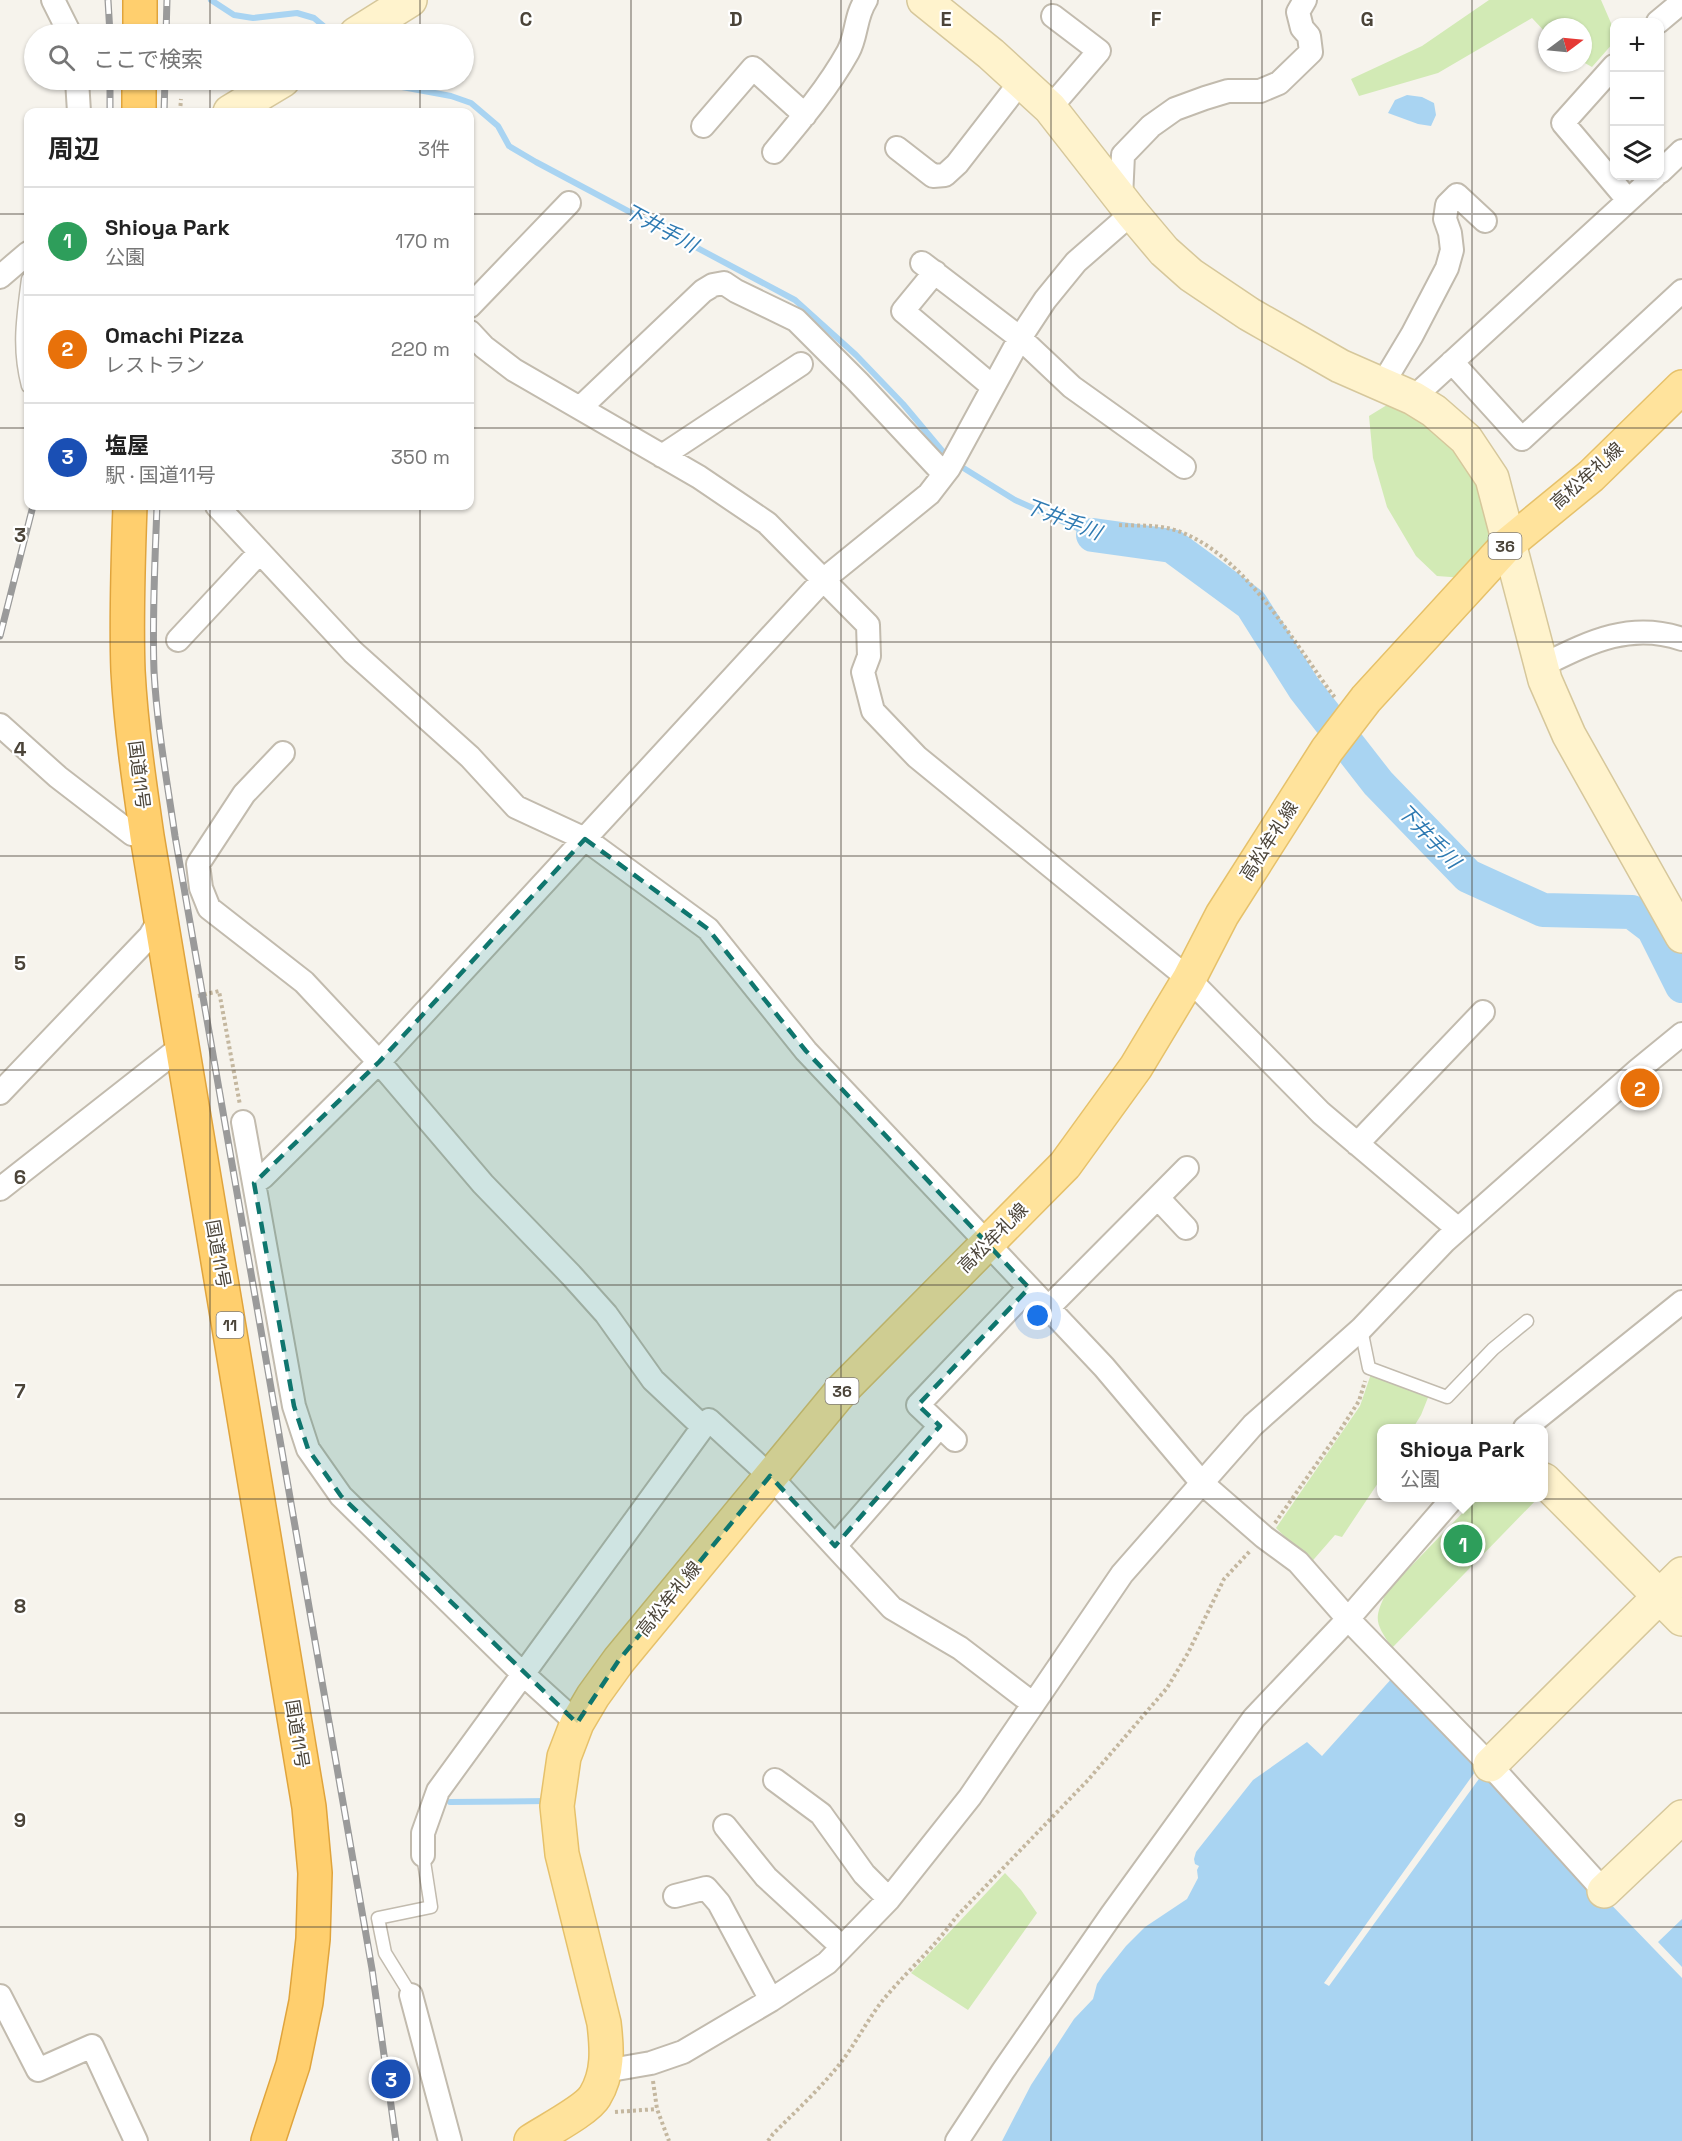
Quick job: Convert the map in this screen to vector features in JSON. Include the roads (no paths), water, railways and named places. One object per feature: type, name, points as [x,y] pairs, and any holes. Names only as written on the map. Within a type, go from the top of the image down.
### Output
[{"type":"highway","points":[[140,0],[140,24]]},
{"type":"highway","points":[[139,90],[139,108]]},
{"type":"highway","name":"国道11号","points":[[130,510],[126,595],[128,671],[134,747],[309,1807],[315,1873],[313,1939],[306,2002],[293,2065],[268,2141]]},
{"type":"main road","name":"高松牟礼線","points":[[600,2084],[607,2050],[604,2023],[562,1854],[557,1806],[564,1757],[577,1723],[592,1696],[619,1660],[842,1390],[1065,1165],[1136,1067],[1189,979],[1222,915],[1327,750],[1366,699],[1508,544],[1591,476],[1681,390]]},
{"type":"main road","points":[[531,2141],[573,2115],[600,2084]]},
{"type":"street","points":[[53,0],[65,24]]},
{"type":"street","points":[[372,24],[410,0]]},
{"type":"street","points":[[774,152],[805,115],[850,50],[860,9],[866,0]]},
{"type":"street","points":[[924,0],[1022,80],[1050,108],[1164,251],[1191,275],[1249,314],[1340,366],[1413,398],[1434,411],[1466,439],[1492,478],[1545,680],[1569,735],[1682,936]]},
{"type":"street","points":[[254,1183],[263,1177],[380,1062],[823,580],[928,494],[947,471],[963,445],[1020,338],[1045,300],[1126,205],[1123,155],[1151,126],[1175,109],[1228,91],[1260,91],[1279,83],[1311,52],[1309,36],[1302,28],[1298,12],[1305,0]]},
{"type":"street","points":[[1663,18],[1682,2]]},
{"type":"street","points":[[1050,108],[1099,51],[1053,16]]},
{"type":"street","points":[[703,126],[753,68],[805,115]]},
{"type":"street","points":[[1610,70],[1563,123],[1628,200]]},
{"type":"street","points":[[897,148],[933,176],[945,175],[957,164],[1022,80]]},
{"type":"street","points":[[78,90],[79,108]]},
{"type":"street","points":[[237,108],[266,90]]},
{"type":"street","points":[[1664,167],[1682,151]]},
{"type":"street","points":[[1413,398],[1650,180]]},
{"type":"street","points":[[1382,385],[1412,335],[1447,268],[1452,250],[1445,219],[1447,205],[1457,195],[1485,221]]},
{"type":"street","points":[[474,302],[569,203]]},
{"type":"street","points":[[0,277],[24,267]]},
{"type":"street","points":[[993,387],[903,311],[929,268],[1020,338],[1072,387],[1184,467]]},
{"type":"street","points":[[580,408],[702,291],[713,285],[724,283],[796,320],[947,471]]},
{"type":"street","points":[[1452,362],[1522,439],[1682,291]]},
{"type":"street","points":[[474,346],[699,477],[766,523],[868,625],[869,656],[863,672],[873,711],[917,757],[1189,979],[1321,1113],[1458,1229]]},
{"type":"street","points":[[662,456],[801,364]]},
{"type":"street","points":[[221,510],[353,652],[470,757],[516,807],[585,839],[708,929],[806,1051],[1104,1367],[1202,1483],[1264,1537],[1298,1562],[1348,1618],[1490,1765],[1604,1891],[1682,1817]]},
{"type":"street","points":[[178,639],[260,552]]},
{"type":"street","points":[[1541,666],[1595,640],[1643,632],[1682,639]]},
{"type":"street","points":[[0,725],[58,777],[132,834],[147,836]]},
{"type":"street","points":[[283,753],[244,794],[198,864],[201,888],[209,908],[304,982],[380,1062],[483,1184],[572,1275],[606,1314],[653,1380],[703,1427]]},
{"type":"street","points":[[0,1093],[150,936],[161,917]]},
{"type":"street","points":[[1357,1144],[1483,1012]]},
{"type":"street","points":[[600,2084],[683,2052],[771,2000],[827,1963],[890,1899],[970,1797],[1122,1574],[1253,1425],[1361,1329],[1458,1229],[1682,1034]]},
{"type":"street","points":[[0,1189],[172,1054],[183,1048]]},
{"type":"street","points":[[243,1122],[294,1406],[308,1449],[341,1496],[523,1674],[577,1723]]},
{"type":"street","points":[[1048,1308],[1187,1168]]},
{"type":"street","points":[[1158,1198],[1186,1228]]},
{"type":"street","points":[[835,1546],[947,1433],[918,1405],[1029,1288]]},
{"type":"street","points":[[1530,1424],[1682,1302]]},
{"type":"street","points":[[423,1855],[423,1833],[438,1791],[709,1420],[770,1476],[892,1608],[960,1648],[1032,1703]]},
{"type":"street","points":[[1490,1765],[1675,1596],[1548,1484]]},
{"type":"street","points":[[957,2141],[1106,1924],[1254,1718],[1348,1618],[1449,1502]]},
{"type":"street","points":[[775,1780],[821,1814],[864,1874],[890,1899]]},
{"type":"street","points":[[725,1826],[766,1877],[842,1947]]},
{"type":"street","points":[[675,1896],[706,1888],[719,1903],[771,2000]]},
{"type":"street","points":[[411,1995],[450,2141]]},
{"type":"street","points":[[0,1996],[38,2070],[92,2046],[136,2141]]},
{"type":"lane","points":[[24,300],[21,334],[24,370]]},
{"type":"lane","points":[[1361,1329],[1369,1368],[1447,1397],[1493,1348],[1527,1321]]},
{"type":"lane","points":[[411,1995],[385,1953],[378,1918],[431,1907],[423,1855]]},
{"type":"water","points":[[1407,95],[1422,97],[1434,103],[1436,115],[1431,126],[1418,124],[1388,113],[1395,100]]},
{"type":"water","points":[[1393,1677],[1472,1760],[1475,1772],[1324,1983],[1329,1986],[1481,1776],[1488,1777],[1682,1978],[1682,2141],[1002,2141],[1031,2085],[1074,2019],[1093,1999],[1097,1984],[1103,1975],[1145,1927],[1187,1899],[1198,1878],[1199,1866],[1195,1864],[1194,1859],[1196,1852],[1253,1780],[1307,1742],[1322,1756]]},
{"type":"water","points":[[1682,1919],[1682,1967],[1658,1942]]},
{"type":"waterway","name":"下井手川","points":[[211,0],[234,15],[253,18],[297,13],[314,18],[321,24]]},
{"type":"waterway","name":"下井手川","points":[[418,90],[451,96],[471,103],[498,126],[509,146],[795,300],[856,355],[903,404],[949,459]]},
{"type":"waterway","name":"下井手川","points":[[957,464],[1015,500],[1093,535]]},
{"type":"waterway","name":"下井手川","points":[[1093,535],[1172,546],[1251,604],[1304,688],[1378,783],[1468,876],[1543,910],[1632,912],[1653,928],[1682,986]]},
{"type":"waterway","points":[[450,1802],[548,1801]]},
{"type":"railway","points":[[108,0],[109,24]]},
{"type":"railway","points":[[166,24],[167,0]]},
{"type":"railway","points":[[110,90],[110,108]]},
{"type":"railway","points":[[164,108],[165,90]]},
{"type":"railway","points":[[0,636],[32,510]]},
{"type":"railway","points":[[157,510],[154,671],[157,712],[175,836],[372,1969],[396,2141]]},
{"type":"place","name":"Omachi Pizza","points":[[1640,1088]]},
{"type":"place","name":"Shioya Park","points":[[1463,1544]]},
{"type":"place","name":"塩屋","points":[[391,2079]]}]
